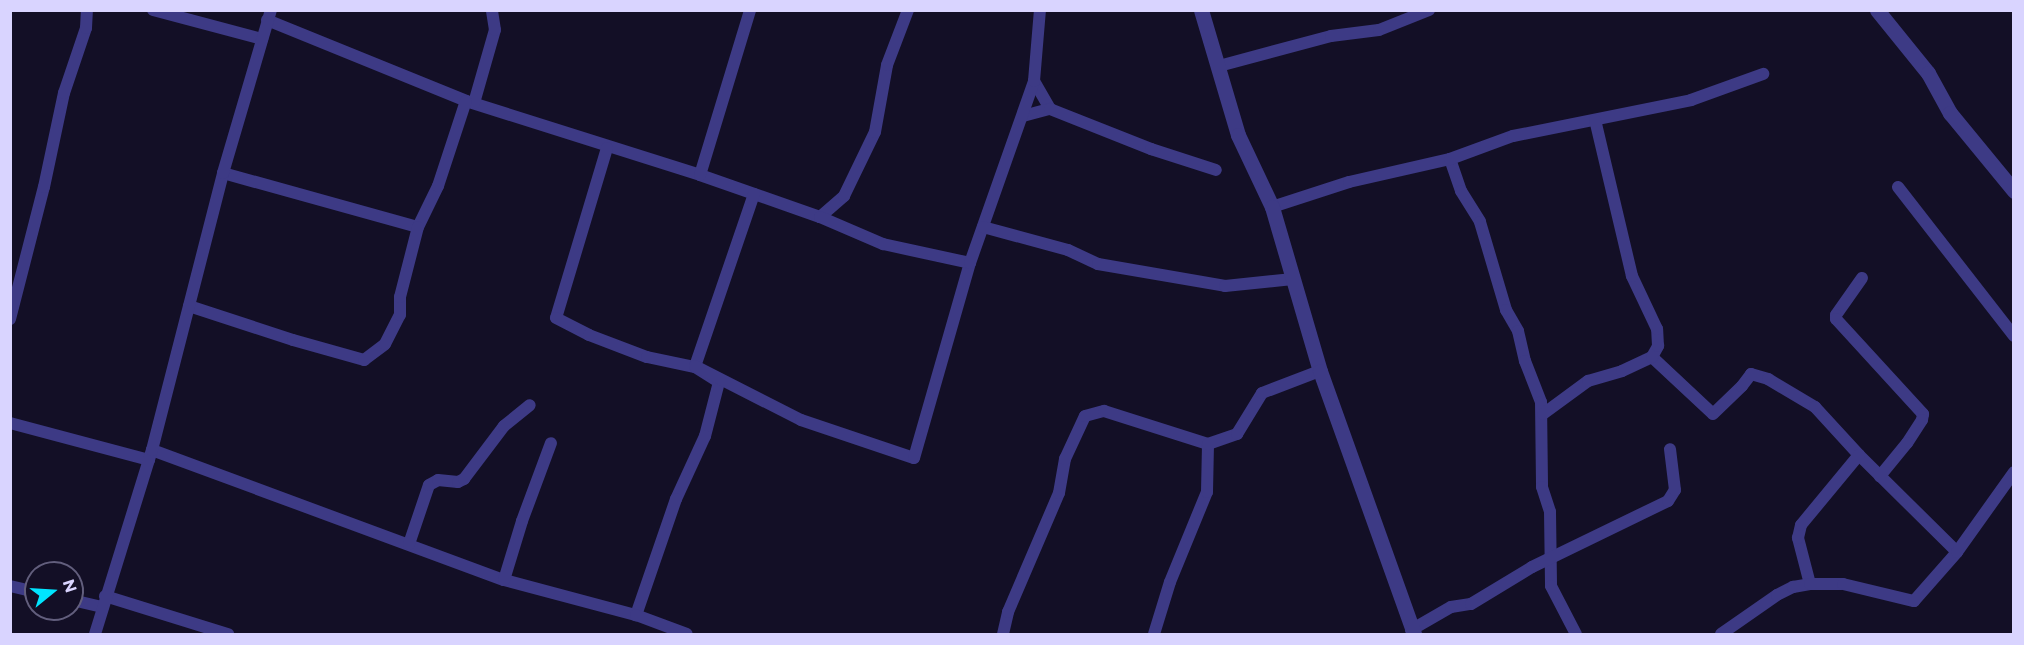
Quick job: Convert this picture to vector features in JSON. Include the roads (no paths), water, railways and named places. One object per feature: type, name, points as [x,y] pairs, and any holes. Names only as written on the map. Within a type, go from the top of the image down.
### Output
[{"type":"street","points":[[10,319],[15,272],[44,187],[64,93],[86,28],[87,10]]},
{"type":"street","points":[[153,10],[262,39]]},
{"type":"street","points":[[189,306],[364,360],[385,344],[400,315],[400,297],[418,227],[438,186],[495,30],[492,10]]},
{"type":"street","points":[[700,175],[750,10]]},
{"type":"street","points":[[820,217],[844,196],[875,132],[887,65],[908,10]]},
{"type":"street","points":[[754,194],[695,366],[801,420],[914,458],[970,262],[1034,81],[1040,10]]},
{"type":"street","points":[[1201,10],[1238,135],[1272,207],[1320,371],[1413,632],[1451,608],[1472,604],[1551,558],[1673,496],[1676,490],[1670,449]]},
{"type":"street","points":[[1219,66],[1331,36],[1379,30],[1407,14],[1429,10]]},
{"type":"street","points":[[1877,10],[1928,73],[1950,113],[2013,191]]},
{"type":"street","points":[[95,634],[151,455],[223,173],[269,15],[470,102],[607,148],[700,175],[820,217],[883,244],[970,262]]},
{"type":"street","points":[[1272,207],[1349,182],[1450,159],[1513,136],[1691,100],[1763,74]]},
{"type":"street","points":[[1034,81],[1050,109]]},
{"type":"street","points":[[1023,116],[1050,109],[1216,170]]},
{"type":"street","points":[[1543,414],[1588,381],[1622,371],[1652,357],[1658,346],[1657,329],[1632,276],[1595,120]]},
{"type":"street","points":[[607,148],[556,318],[589,335],[647,357],[695,367],[719,382],[705,436],[676,499],[636,615]]},
{"type":"street","points":[[1450,159],[1461,191],[1480,222],[1506,310],[1518,331],[1543,414],[1540,441],[1542,487],[1550,512],[1551,586],[1576,634]]},
{"type":"street","points":[[223,173],[418,227]]},
{"type":"street","points":[[1898,187],[2013,336]]},
{"type":"street","points":[[983,226],[1068,250],[1098,264],[1225,286],[1293,279]]},
{"type":"street","points":[[1862,278],[1836,315],[1836,320],[1923,414],[1922,420],[1907,442],[1880,476]]},
{"type":"street","points":[[1652,357],[1713,414],[1751,374],[1768,379],[1815,407],[1859,455],[1957,552]]},
{"type":"street","points":[[1003,634],[1008,612],[1059,493],[1065,459],[1085,416],[1104,411],[1208,444],[1237,434],[1262,393],[1320,371]]},
{"type":"street","points":[[409,544],[429,485],[438,480],[458,482],[464,479],[504,426],[530,405]]},
{"type":"street","points":[[10,423],[151,455],[409,544],[504,580],[636,615],[687,634]]},
{"type":"street","points":[[504,580],[522,521],[551,443]]},
{"type":"street","points":[[1154,634],[1170,582],[1207,492],[1208,444]]},
{"type":"street","points":[[1810,584],[1798,538],[1801,525],[1859,455]]},
{"type":"street","points":[[1721,634],[1792,587],[1810,584],[1843,584],[1914,601],[1957,552],[2013,472]]},
{"type":"street","points":[[84,601],[104,602],[228,634]]}]
